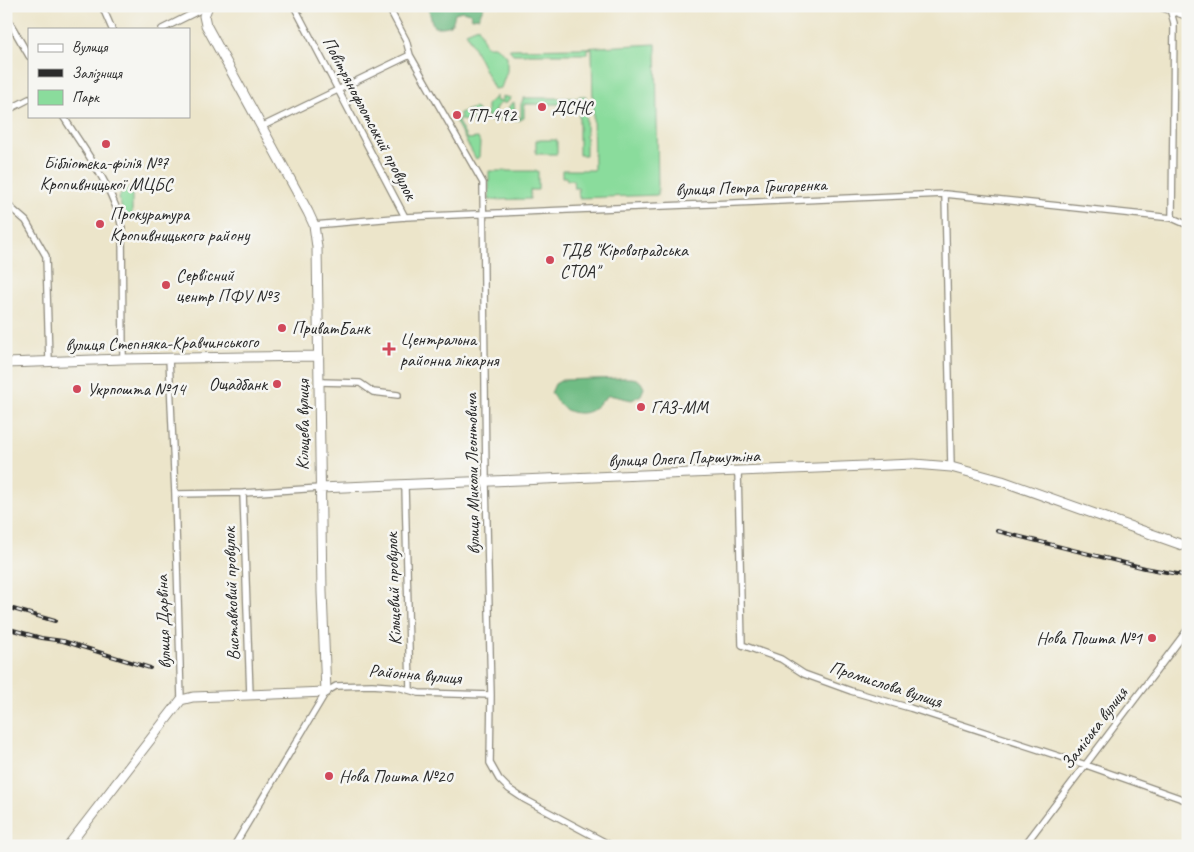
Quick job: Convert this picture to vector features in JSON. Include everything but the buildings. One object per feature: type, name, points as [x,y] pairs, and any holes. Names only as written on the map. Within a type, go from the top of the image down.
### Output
[{"type":"street","points":[[102,6],[112,28]]},
{"type":"street","points":[[164,28],[208,6]]},
{"type":"street","name":"Кільцева вулиця","points":[[208,6],[204,16],[206,25],[314,225],[317,247],[322,592],[326,692]]},
{"type":"street","name":"Повітрянофлотський провулок","points":[[294,6],[406,217]]},
{"type":"street","name":"вулиця Миколи Леонтовича","points":[[388,6],[406,40],[410,55],[483,183],[486,482],[491,695]]},
{"type":"street","points":[[1166,8],[1188,15]]},
{"type":"street","points":[[1166,8],[1174,23],[1172,218]]},
{"type":"street","points":[[6,16],[28,54]]},
{"type":"street","points":[[261,127],[410,55]]},
{"type":"street","points":[[6,111],[28,100]]},
{"type":"street","points":[[65,118],[111,194],[119,212],[122,228],[123,359]]},
{"type":"street","points":[[945,194],[951,467]]},
{"type":"street","name":"вулиця Петра Григоренка","points":[[314,225],[483,213],[945,194],[1172,218],[1188,225]]},
{"type":"street","points":[[6,201],[26,221],[46,256],[49,361]]},
{"type":"street","name":"вулиця Степняка-Кравчинського","points":[[6,363],[319,356]]},
{"type":"street","name":"вулиця Дарвіна","points":[[169,358],[181,700]]},
{"type":"street","points":[[319,382],[360,383],[373,392],[398,395]]},
{"type":"street","name":"вулиця Олега Паршутіна","points":[[175,494],[243,493],[320,488],[914,464],[951,467],[1002,481],[1186,545]]},
{"type":"street","name":"Промислова вулиця","points":[[738,472],[742,646],[781,659],[804,674],[851,691],[910,708],[1086,765],[1188,801]]},
{"type":"street","name":"Кільцевий провулок","points":[[405,486],[410,690]]},
{"type":"street","name":"Виставковий провулок","points":[[243,493],[250,694]]},
{"type":"street","name":"Заміська вулиця","points":[[1024,846],[1188,629]]},
{"type":"street","name":"Районна вулиця","points":[[181,700],[192,697],[326,692],[336,686],[372,685],[398,687],[419,693],[491,695]]},
{"type":"street","points":[[234,846],[326,692]]},
{"type":"street","points":[[491,695],[490,763],[499,779],[509,789],[524,799],[612,846]]},
{"type":"street","points":[[68,846],[181,700]]},
{"type":"green space","points":[[427,6],[484,6],[479,17],[472,18],[470,13],[462,11],[455,13],[450,25],[434,27]]},
{"type":"green space","points":[[478,27],[486,46],[495,46],[507,56],[507,71],[501,88],[494,89],[466,32]]},
{"type":"green space","points":[[656,44],[658,195],[579,198],[578,188],[574,188],[573,180],[567,180],[566,177],[562,177],[562,170],[594,170],[592,49],[587,49],[587,54],[513,54],[509,49]]},
{"type":"green space","points":[[496,96],[496,101],[502,101],[502,96],[511,98],[506,103],[501,103],[496,107],[493,116],[489,116],[489,120],[501,120],[501,116],[508,116],[509,106],[514,102],[515,117],[521,118],[521,104],[524,98],[579,98],[579,96],[586,96],[586,155],[579,155],[579,104],[524,104],[524,118],[520,120],[489,121],[487,105]]},
{"type":"green space","points":[[474,108],[478,110],[478,116],[472,116],[472,121],[457,120],[467,139],[478,138],[480,143],[479,157],[476,159],[455,121],[461,117],[459,113]]},
{"type":"green space","points":[[536,140],[557,140],[557,154],[536,154]]},
{"type":"green space","points":[[489,171],[538,171],[538,190],[530,190],[530,199],[489,200]]},
{"type":"green space","points":[[129,188],[132,190],[132,215],[124,217],[119,198],[122,192]]},
{"type":"green space","points":[[623,378],[638,380],[644,388],[641,395],[632,400],[609,395],[591,411],[587,412],[578,413],[564,409],[551,393],[555,384],[562,380]]},
{"type":"railway","points":[[997,531],[1145,568],[1188,576]]},
{"type":"railway","points":[[6,607],[55,621]]},
{"type":"railway","points":[[6,628],[41,638],[63,641],[150,668]]},
{"type":"place","name":"ДСНС","points":[[542,107]]},
{"type":"place","name":"ТП-492","points":[[457,115]]},
{"type":"place","name":"Бібліотека-філія №7 Кропивницької МЦБС","points":[[106,144]]},
{"type":"place","name":"Прокуратура Кропивницького району","points":[[100,224]]},
{"type":"place","name":"ТДВ \"Кіровоградська СТОА\"","points":[[550,260]]},
{"type":"place","name":"Сервісний центр ПФУ №3","points":[[166,285]]},
{"type":"place","name":"ПриватБанк","points":[[282,328]]},
{"type":"place","name":"Центральна районна лікарня","points":[[389,349]]},
{"type":"place","name":"Ощадбанк","points":[[277,384]]},
{"type":"place","name":"Укрпошта №14","points":[[77,389]]},
{"type":"place","name":"ГАЗ-ММ","points":[[641,407]]},
{"type":"place","name":"Нова Пошта №1","points":[[1152,638]]},
{"type":"place","name":"Нова Пошта №20","points":[[329,776]]}]
